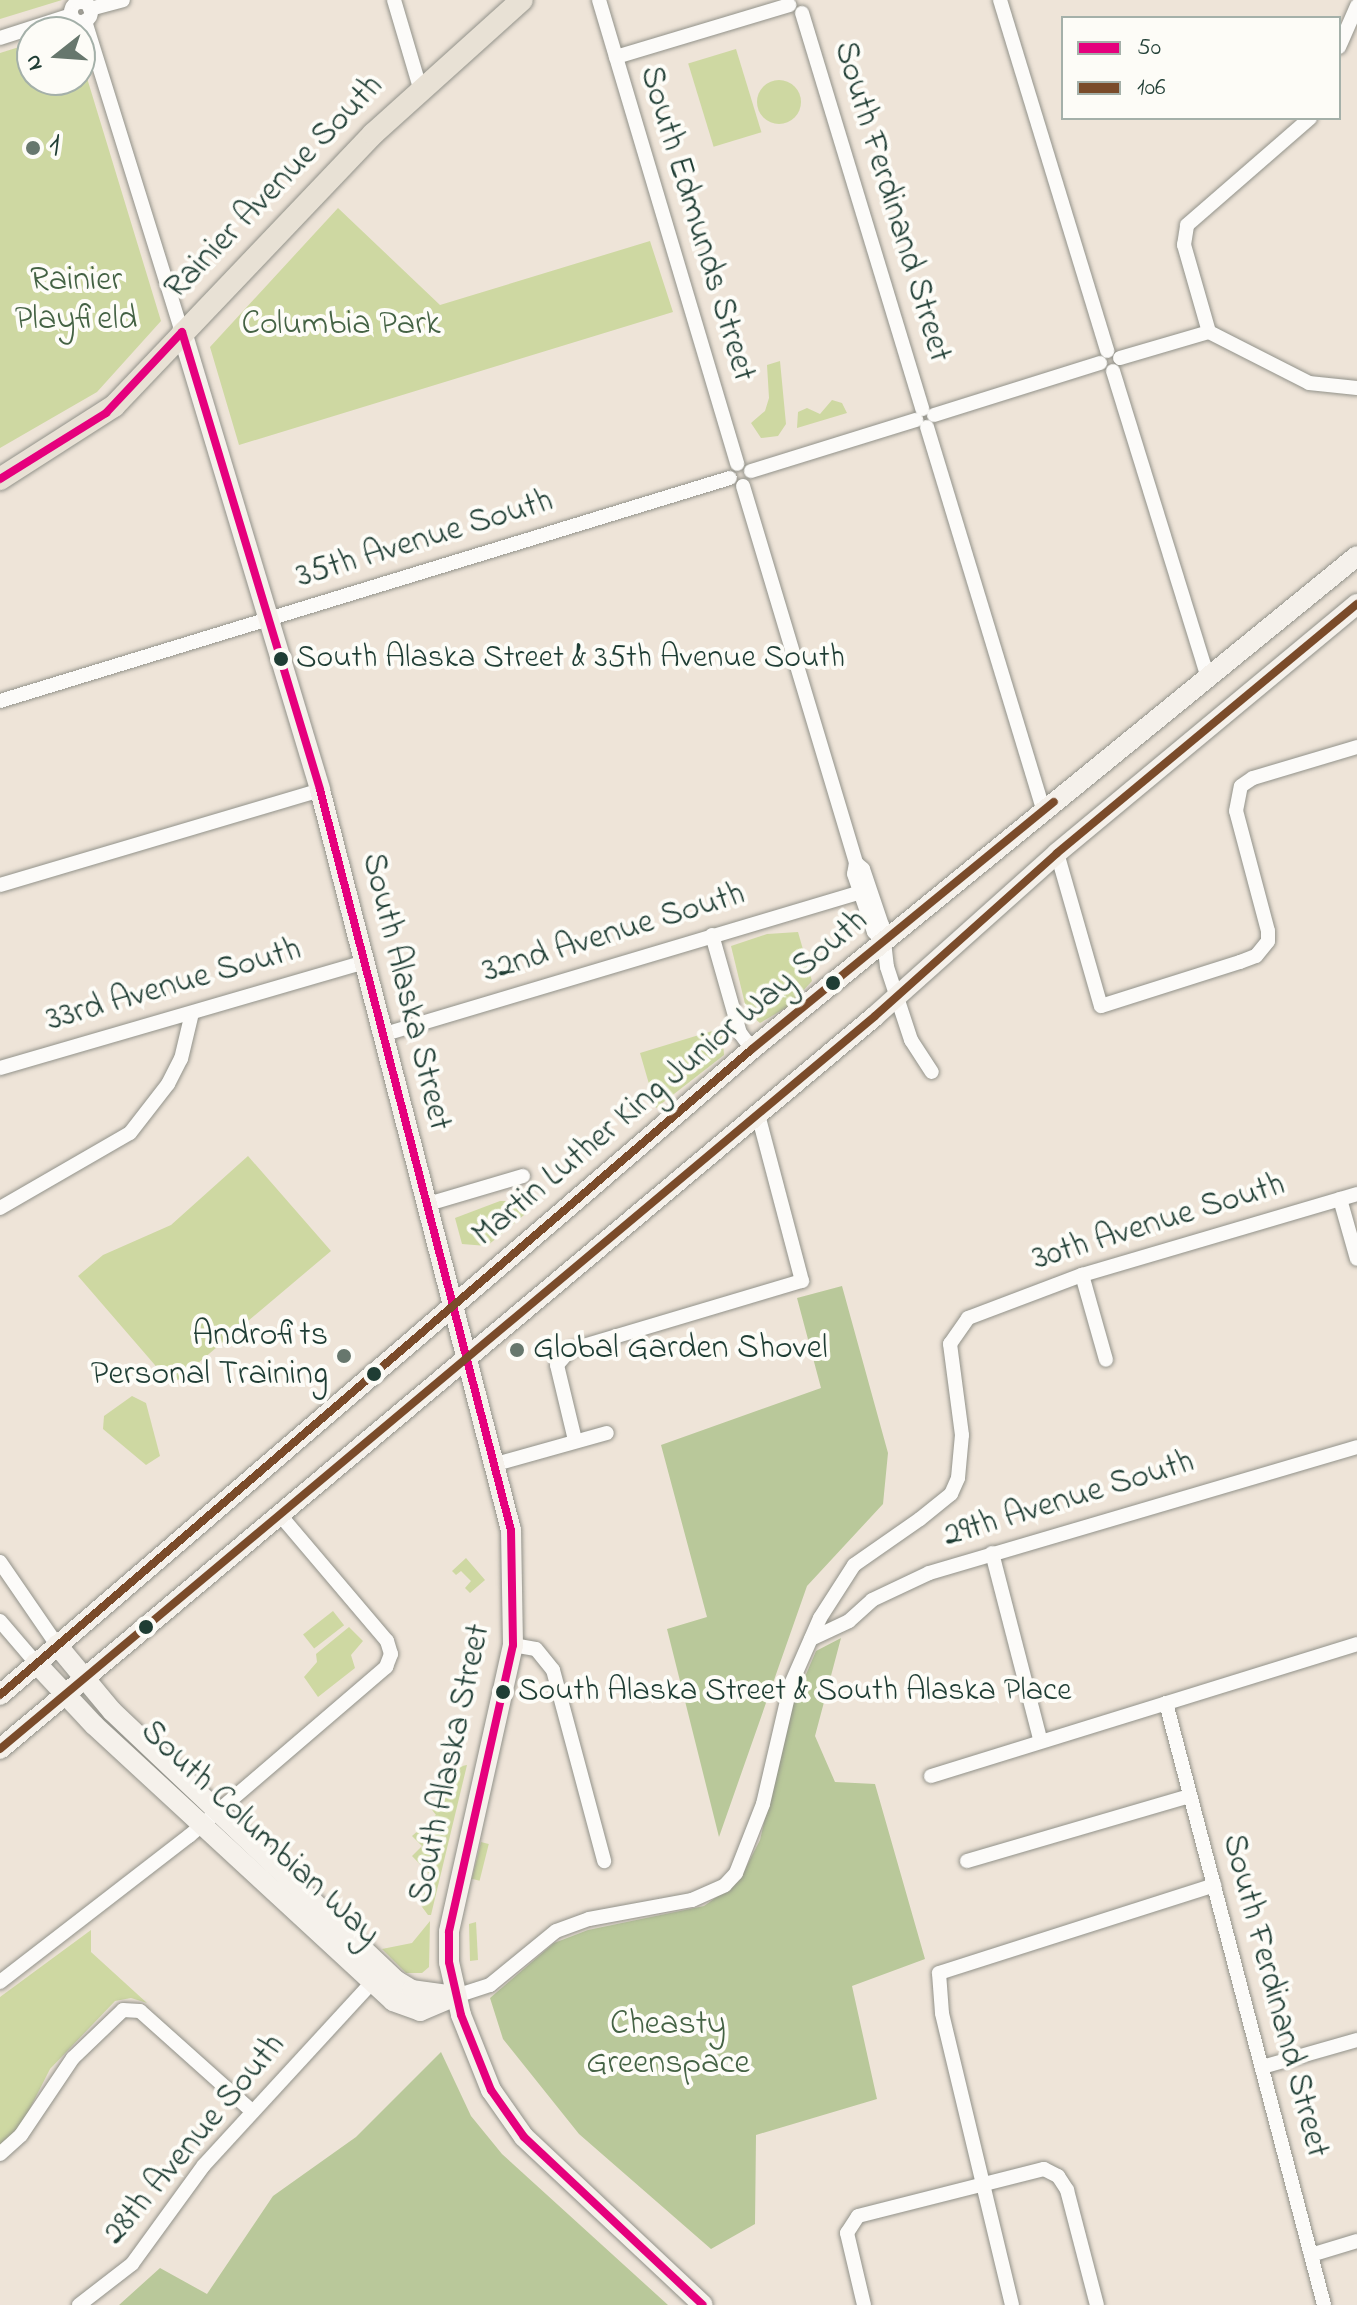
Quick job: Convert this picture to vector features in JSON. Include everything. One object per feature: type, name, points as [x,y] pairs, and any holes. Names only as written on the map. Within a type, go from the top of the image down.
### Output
[{"type":"main road","name":"Rainier Avenue South","points":[[0,479],[106,413],[420,88],[522,0]]},
{"type":"main road","name":"South Alaska Street","points":[[182,332],[320,790],[496,1464],[515,1573],[513,1645],[453,1901],[449,1962],[456,1996]]},
{"type":"main road","name":"Martin Luther King Junior Way South","points":[[0,1695],[752,1049],[1357,556]]},
{"type":"main road","points":[[0,1749],[897,997],[1057,853],[1357,604]]},
{"type":"main road","name":"South Columbian Way","points":[[57,1645],[84,1679],[221,1809],[378,1976],[393,2001],[420,2011],[456,1996]]},
{"type":"main road","name":"South Columbian Way","points":[[36,1663],[202,1825],[378,1976]]},
{"type":"main road","points":[[456,1996],[481,2069],[524,2137],[703,2305]]},
{"type":"street","points":[[0,38],[80,10],[123,0]]},
{"type":"street","points":[[394,0],[420,88]]},
{"type":"street","name":"South Edmunds Street","points":[[599,0],[744,468]]},
{"type":"street","points":[[1000,0],[1208,678]]},
{"type":"street","points":[[616,57],[798,4]]},
{"type":"street","name":"South Ferdinand Street","points":[[798,4],[1044,811]]},
{"type":"street","points":[[1341,42],[1357,6]]},
{"type":"street","name":"South Alaska Street","points":[[80,10],[182,332]]},
{"type":"street","points":[[1209,332],[1184,245],[1187,225],[1308,120]]},
{"type":"street","points":[[884,942],[874,932],[860,892],[856,863],[736,482],[744,468],[925,418],[1209,332],[1309,383],[1357,388]]},
{"type":"street","name":"35th Avenue South","points":[[0,701],[736,482]]},
{"type":"street","points":[[1057,853],[1101,1006],[1256,956],[1268,941],[1237,797],[1253,778],[1357,747]]},
{"type":"street","points":[[0,885],[320,790]]},
{"type":"street","points":[[856,863],[863,869],[911,1040],[932,1072]]},
{"type":"street","name":"32nd Avenue South","points":[[385,1034],[860,892]]},
{"type":"street","points":[[712,935],[740,1033],[752,1049]]},
{"type":"street","name":"33rd Avenue South","points":[[0,1068],[366,962]]},
{"type":"street","points":[[0,1208],[130,1133],[168,1084],[181,1059],[192,1013]]},
{"type":"street","points":[[575,1440],[557,1365],[570,1350],[802,1281],[758,1114]]},
{"type":"street","points":[[428,1204],[523,1176]]},
{"type":"street","name":"30th Avenue South","points":[[811,1639],[854,1565],[951,1494],[961,1467],[962,1435],[950,1344],[979,1310],[1082,1275],[1357,1194]]},
{"type":"street","points":[[1340,1199],[1357,1259]]},
{"type":"street","points":[[1082,1275],[1106,1360]]},
{"type":"street","points":[[496,1464],[607,1433]]},
{"type":"street","name":"29th Avenue South","points":[[811,1639],[896,1588],[992,1553],[1357,1447]]},
{"type":"street","points":[[0,1982],[202,1825],[378,1675],[391,1654],[383,1636],[280,1515]]},
{"type":"street","points":[[992,1553],[1040,1738]]},
{"type":"street","points":[[0,1562],[57,1645]]},
{"type":"street","points":[[0,1621],[36,1663]]},
{"type":"street","points":[[456,1996],[490,1985],[556,1931],[589,1919],[692,1900],[725,1885],[748,1849],[778,1726],[811,1639]]},
{"type":"street","points":[[931,1776],[1040,1738],[1357,1644]]},
{"type":"street","points":[[513,1645],[536,1649],[553,1670],[604,1861]]},
{"type":"street","name":"South Ferdinand Street","points":[[1166,1703],[1324,2305]]},
{"type":"street","points":[[967,1861],[1190,1796]]},
{"type":"street","points":[[1012,2305],[939,2001],[939,1973],[1214,1885]]},
{"type":"street","name":"28th Avenue South","points":[[79,2305],[139,2257],[192,2179],[378,1976]]},
{"type":"street","points":[[0,2154],[21,2135],[73,2058],[119,2012],[128,2010],[140,2011],[252,2111]]},
{"type":"street","points":[[1262,2067],[1357,2040]]},
{"type":"street","points":[[864,2305],[849,2244],[852,2221],[982,2183],[1052,2171],[1067,2190],[1097,2305]]},
{"type":"street","points":[[1311,2255],[1357,2241]]},
{"type":"green space","points":[[0,0],[62,0],[0,19]]},
{"type":"green space","name":"Rainier Playfield","points":[[16,48],[16,96],[92,96],[161,321],[97,392],[0,448],[0,53]]},
{"type":"green space","points":[[736,49],[761,132],[714,147],[688,64]]},
{"type":"green space","points":[[779,80],[795,86],[801,102],[795,118],[779,124],[763,118],[757,102],[763,86]]},
{"type":"green space","name":"Columbia Park","points":[[338,208],[440,305],[650,241],[673,312],[239,445],[210,347]]},
{"type":"green space","points":[[780,361],[786,424],[778,436],[761,438],[751,423],[765,411],[769,398],[767,365]]},
{"type":"green space","points":[[832,400],[842,403],[847,413],[797,428],[798,412],[807,408],[820,414]]},
{"type":"green space","points":[[798,932],[812,981],[789,1006],[760,1023],[747,1012],[731,946],[767,934]]},
{"type":"green space","points":[[722,1028],[724,1055],[656,1108],[640,1053]]},
{"type":"green space","points":[[248,1156],[331,1251],[178,1380],[167,1379],[78,1276],[103,1255],[171,1225]]},
{"type":"green space","points":[[500,1201],[528,1201],[530,1210],[487,1246],[462,1244],[455,1218]]},
{"type":"green space","points":[[842,1286],[888,1453],[883,1504],[807,1586],[719,1837],[667,1629],[707,1617],[661,1445],[821,1388],[797,1298]]},
{"type":"green space","points":[[132,1396],[146,1403],[160,1456],[146,1465],[103,1429],[104,1416]]},
{"type":"green space","points":[[466,1558],[485,1580],[470,1593],[465,1588],[471,1581],[461,1571],[456,1575],[452,1571]]},
{"type":"green space","points":[[333,1611],[344,1625],[314,1649],[303,1634]]},
{"type":"green space","points":[[349,1627],[363,1641],[351,1655],[355,1668],[318,1697],[304,1677],[317,1662],[316,1654]]},
{"type":"green space","name":"Cheasty Greenspace","points":[[841,1638],[815,1736],[835,1782],[875,1784],[925,1959],[852,1986],[877,2099],[756,2135],[755,2224],[711,2249],[579,2134],[503,2039],[490,1998],[554,1943],[588,1930],[704,1906],[739,1881],[760,1840],[789,1714],[816,1651]]},
{"type":"green space","points":[[467,1765],[431,1915],[428,1915],[414,1896],[431,1884],[432,1877],[412,1856],[422,1846],[412,1836],[436,1815],[429,1806],[447,1791],[440,1781],[457,1767]]},
{"type":"green space","points":[[481,1842],[489,1844],[480,1881],[472,1879]]},
{"type":"green space","points":[[430,1921],[429,1967],[422,1973],[406,1973],[382,1949],[412,1943]]},
{"type":"green space","points":[[476,1922],[478,1960],[470,1961],[469,1924]]},
{"type":"green space","points":[[91,1930],[91,1952],[147,2003],[131,1998],[115,2001],[50,2069],[20,2128],[0,2145],[0,1997]]},
{"type":"green space","points":[[441,2052],[471,2116],[502,2154],[668,2305],[119,2305],[160,2268],[207,2294],[273,2196],[356,2137]]},
{"type":"transit line","name":"50","points":[[182,332],[320,790],[511,1530],[513,1645],[449,1932],[449,1962],[461,2015],[491,2090],[524,2137],[703,2305]]},
{"type":"transit line","name":"50","points":[[0,479],[106,413],[182,332]]},
{"type":"transit line","name":"106","points":[[0,1749],[875,1016],[1057,853],[1357,604]]},
{"type":"transit line","name":"106","points":[[0,1695],[752,1049],[1054,802]]},
{"type":"place","name":"1","points":[[33,148]]},
{"type":"place","name":"South Alaska Street & 35th Avenue South","points":[[281,659]]},
{"type":"place","name":"Global Garden Shovel","points":[[517,1350]]},
{"type":"place","name":"Androfits Personal Training","points":[[344,1356]]},
{"type":"place","name":"South Alaska Street & South Alaska Place","points":[[503,1692]]}]
